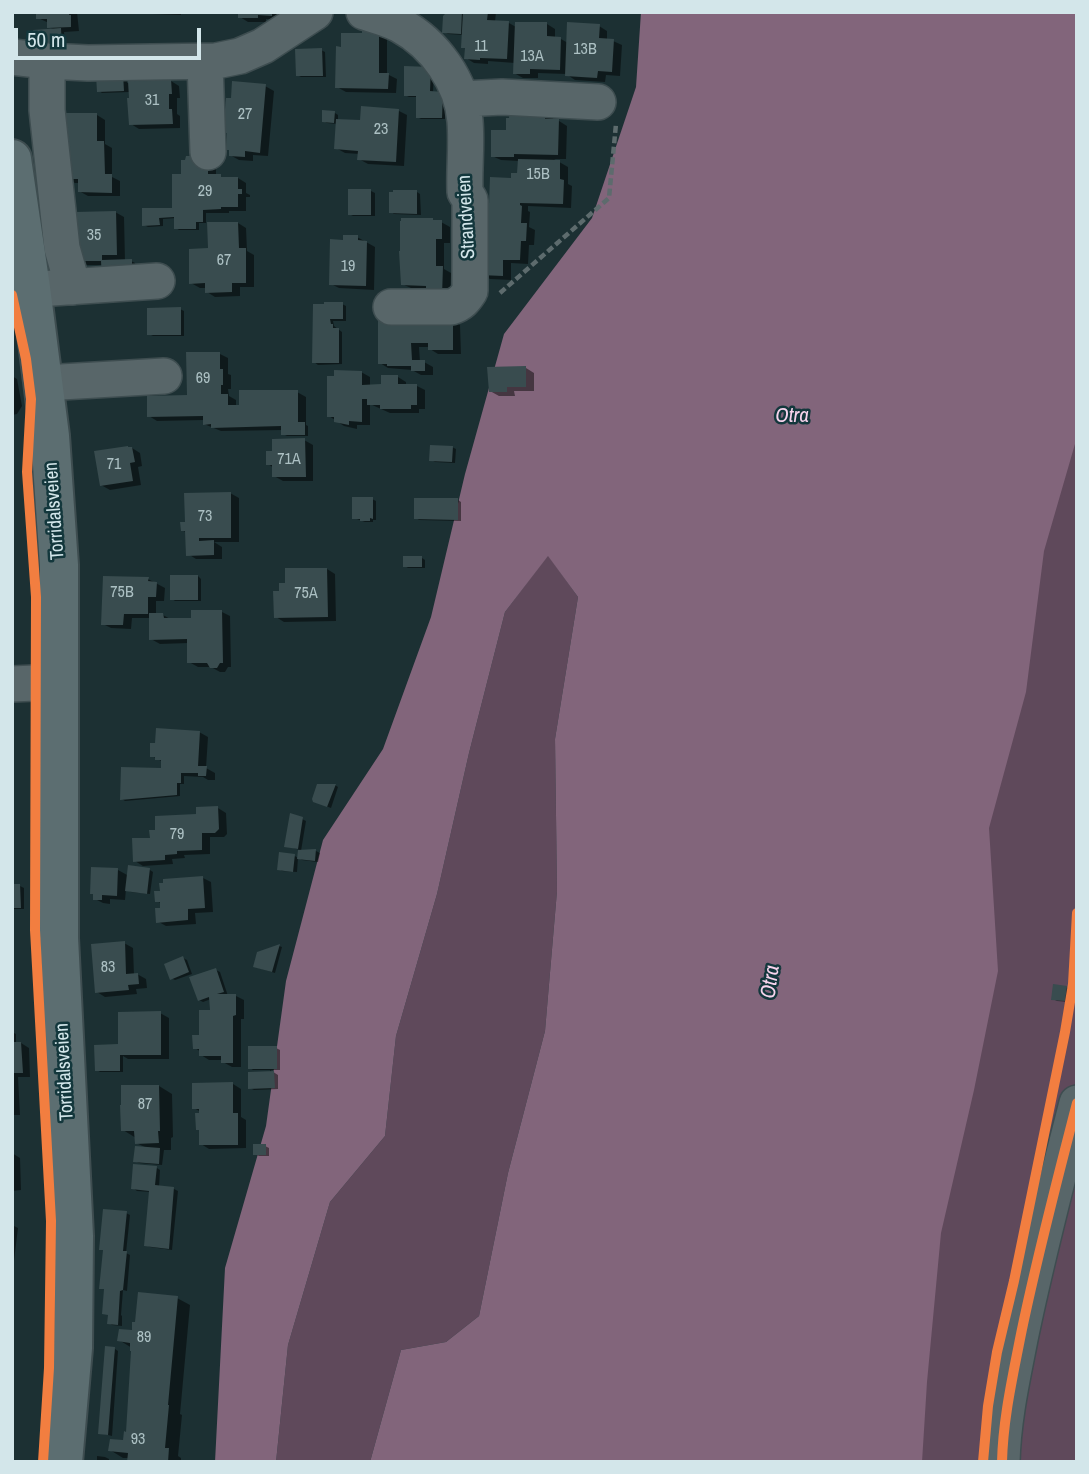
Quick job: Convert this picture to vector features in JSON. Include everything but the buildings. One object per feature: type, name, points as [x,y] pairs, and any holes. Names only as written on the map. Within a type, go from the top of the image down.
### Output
[{"type":"main road","name":"Torridalsveien","points":[[12,159],[22,286],[44,383],[59,565],[59,938],[74,1236],[73,1348],[63,1462]]},
{"type":"street","points":[[12,57],[89,63],[205,62],[240,55],[263,46],[315,12]]},
{"type":"street","name":"Strandveien","points":[[364,12],[400,25],[424,41],[444,64],[462,99],[465,120],[465,192],[470,200],[470,291]]},
{"type":"street","points":[[47,61],[47,110],[62,248],[73,287]]},
{"type":"street","points":[[205,62],[208,152]]},
{"type":"street","points":[[462,99],[502,97],[598,102]]},
{"type":"street","points":[[22,286],[73,287],[157,281]]},
{"type":"street","points":[[391,307],[451,307],[458,305],[470,291]]},
{"type":"street","points":[[44,383],[164,376]]},
{"type":"street","points":[[12,684],[59,682]]},
{"type":"street","points":[[1002,1462],[1008,1399],[1026,1309],[1077,1103]]},
{"type":"path","points":[[470,291],[500,293],[609,198],[618,106],[598,102]]},
{"type":"shaded area","points":[[1077,12],[1077,1462],[739,1462]]},
{"type":"shaded area","points":[[548,555],[578,597],[555,739],[557,891],[545,1031],[508,1173],[479,1316],[446,1342],[401,1350],[370,1462],[276,1462],[288,1345],[330,1202],[385,1136],[396,1036],[437,894],[505,612]]},
{"type":"water","name":"Otra","points":[[641,12],[1077,12],[1077,437],[1044,551],[1026,692],[989,828],[998,971],[941,1233],[922,1462],[370,1462],[401,1350],[446,1342],[479,1316],[508,1173],[545,1031],[557,891],[555,739],[578,597],[548,556],[505,612],[437,894],[396,1036],[385,1136],[330,1202],[288,1345],[276,1462],[215,1462],[225,1268],[266,1126],[286,981],[323,840],[383,749],[431,617],[465,474],[504,334],[592,218],[636,87]]},
{"type":"cycle path","points":[[12,295],[26,359],[31,399],[27,472],[36,597],[35,930],[51,1221],[49,1368],[43,1462]]},
{"type":"cycle path","points":[[983,1462],[988,1406],[997,1352],[1065,1032],[1073,984],[1077,913]]},
{"type":"cycle path","points":[[1002,1462],[1006,1415],[1020,1339],[1077,1103]]}]
